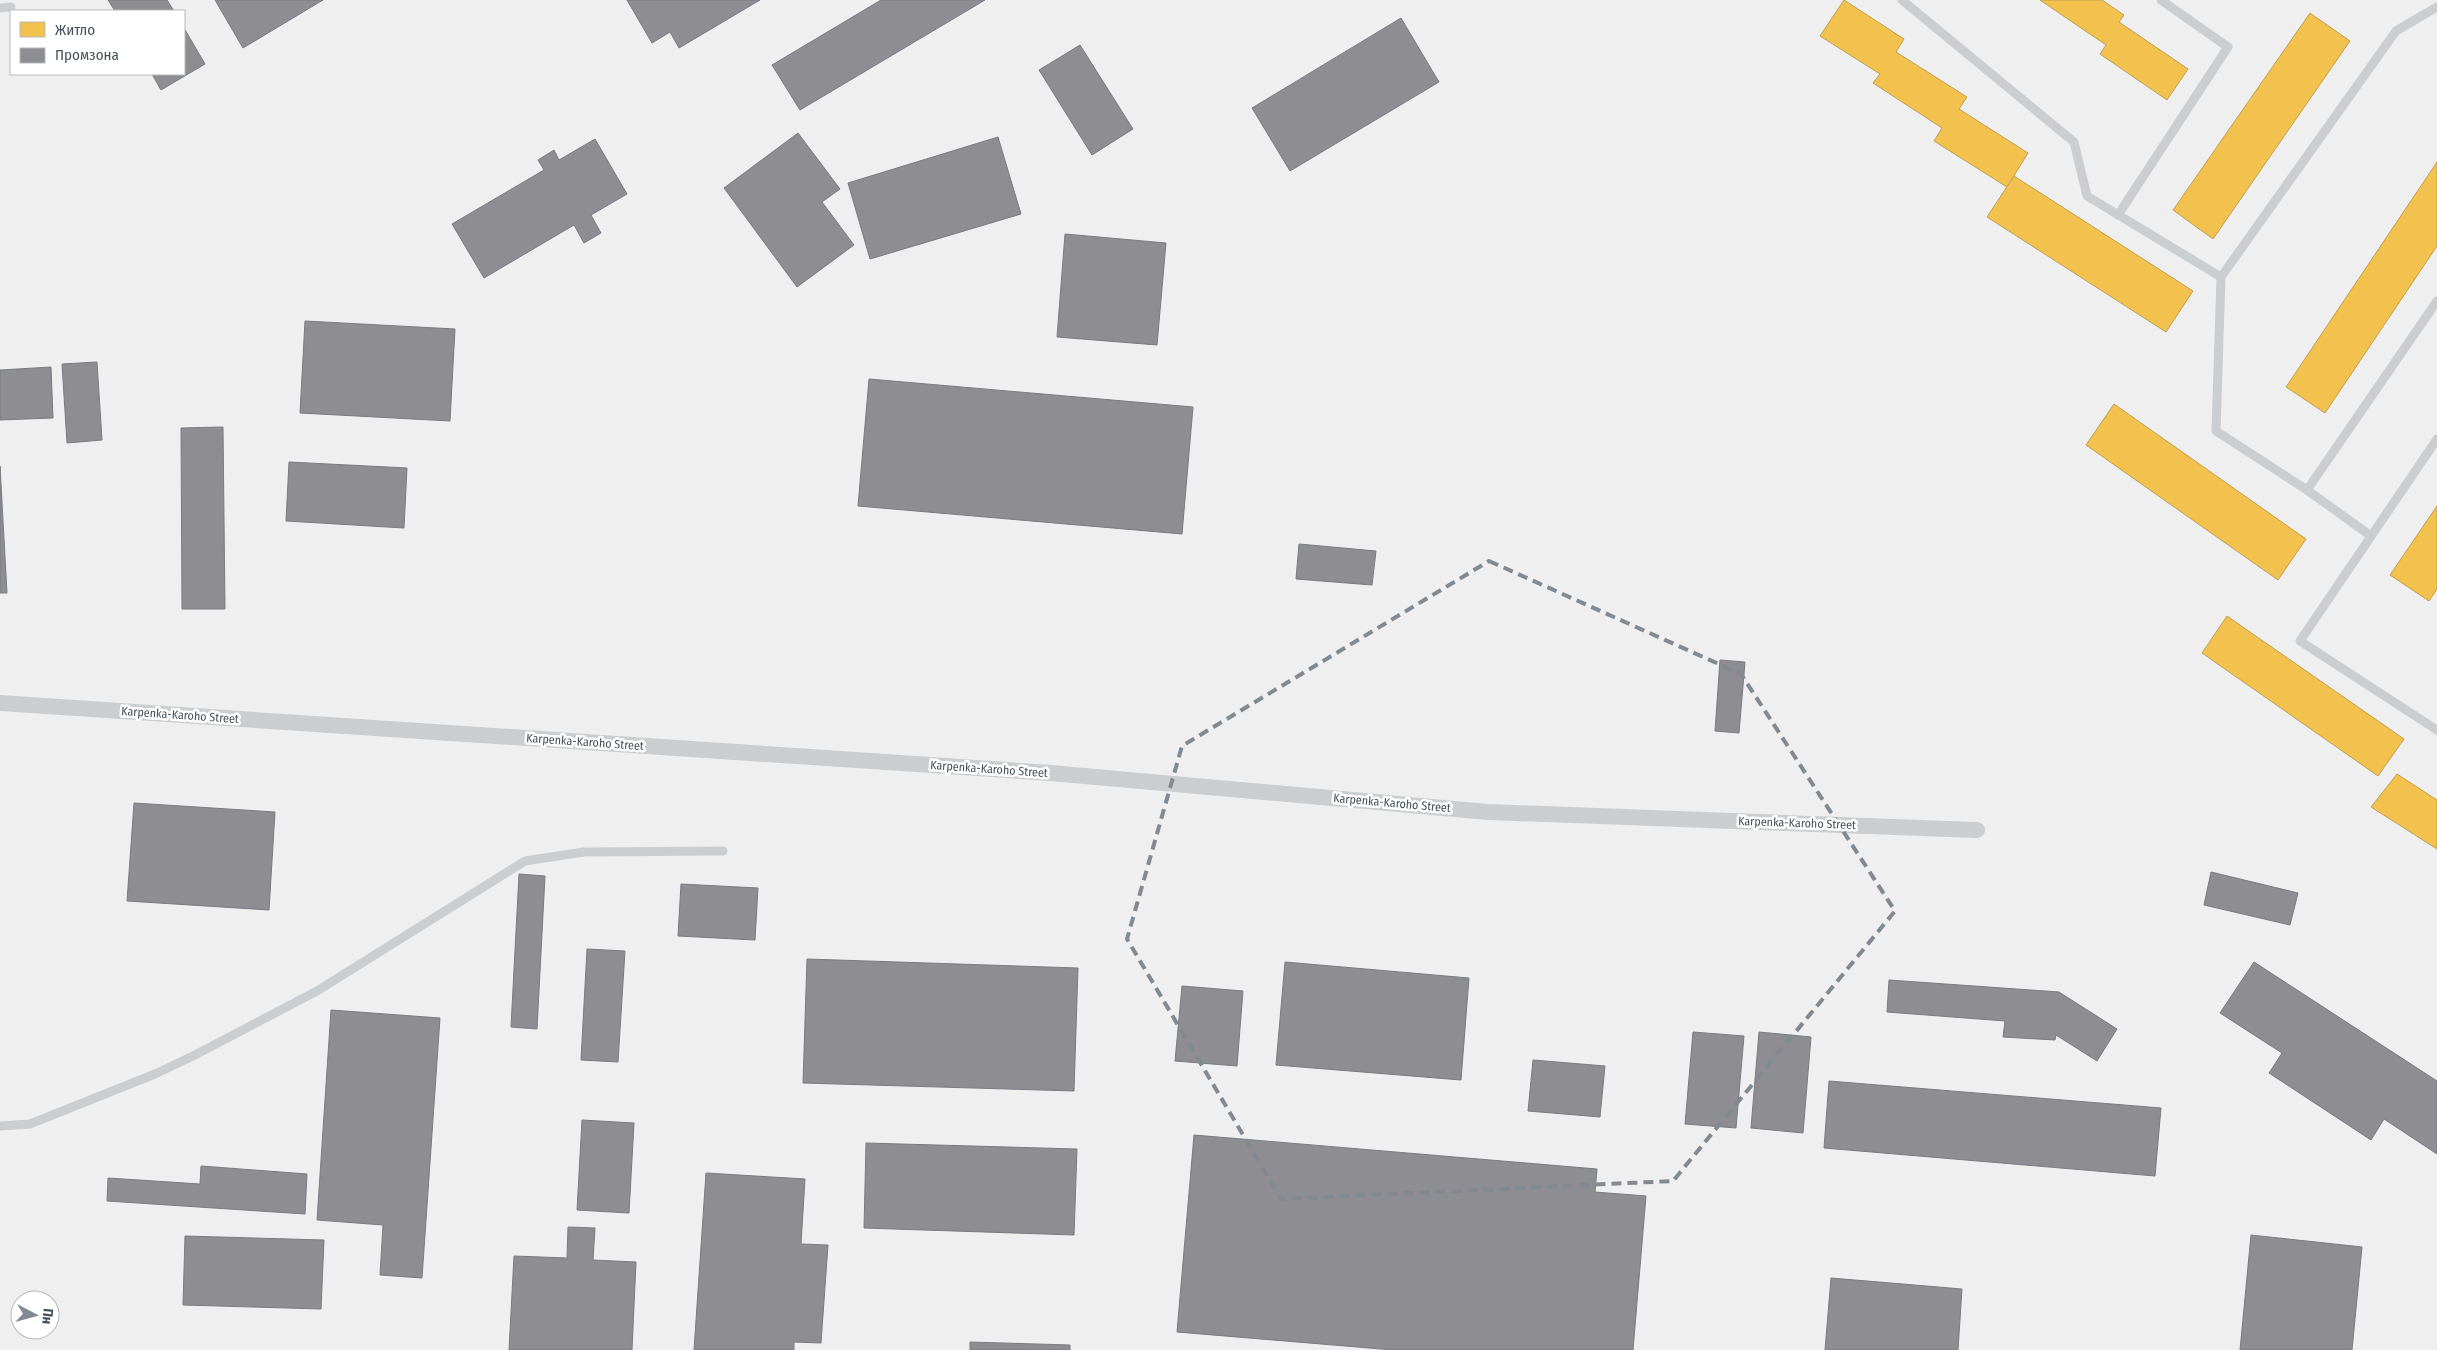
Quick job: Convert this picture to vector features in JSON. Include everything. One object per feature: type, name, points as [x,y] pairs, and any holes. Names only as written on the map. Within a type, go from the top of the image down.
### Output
[{"type":"street","name":"Karpenka-Karoho Street","points":[[0,703],[1042,772],[1488,812],[1977,830]]},
{"type":"lane","points":[[1902,0],[2074,142],[2087,196],[2221,277]]},
{"type":"lane","points":[[2118,215],[2228,47],[2161,0]]},
{"type":"lane","points":[[0,8],[11,7]]},
{"type":"lane","points":[[2371,536],[2307,490],[2216,431],[2221,277],[2396,32],[2437,7]]},
{"type":"lane","points":[[2307,490],[2437,301]]},
{"type":"lane","points":[[2437,439],[2300,641],[2437,730]]},
{"type":"lane","points":[[0,1126],[30,1124],[155,1074],[193,1056],[317,991],[525,861],[584,852],[723,851]]},
{"type":"highlighted area","points":[[1489,561],[1741,674],[1895,911],[1673,1181],[1281,1199],[1127,939],[1182,746]]},
{"type":"building: Житло","points":[[1844,0],[1904,39],[1896,52],[1967,97],[1959,109],[2028,153],[2007,187],[1934,141],[1942,128],[1873,83],[1880,74],[1820,36]]},
{"type":"building: Житло","points":[[2040,0],[2102,0],[2124,15],[2119,22],[2188,69],[2167,100],[2100,54],[2106,45]]},
{"type":"building: Житло","points":[[2310,13],[2350,41],[2213,239],[2173,210]]},
{"type":"building: Житло","points":[[2437,162],[2437,246],[2325,413],[2286,387]]},
{"type":"building: Житло","points":[[2014,176],[2193,291],[2166,332],[1987,217]]},
{"type":"building: Житло","points":[[2114,404],[2306,539],[2278,580],[2086,445]]},
{"type":"building: Житло","points":[[2437,506],[2437,589],[2429,601],[2390,575]]},
{"type":"building: Житло","points":[[2227,616],[2404,739],[2378,776],[2202,653]]},
{"type":"building: Житло","points":[[2397,774],[2437,800],[2437,849],[2371,807]]},
{"type":"building: Промзона","points":[[108,0],[167,0],[173,10],[114,10]]},
{"type":"building: Промзона","points":[[215,0],[323,0],[243,48]]},
{"type":"building: Промзона","points":[[627,0],[760,0],[679,48],[670,32],[652,43]]},
{"type":"building: Промзона","points":[[881,0],[985,0],[800,110],[772,65]]},
{"type":"building: Промзона","points":[[1401,18],[1439,82],[1290,171],[1252,108]]},
{"type":"building: Промзона","points":[[185,30],[205,64],[161,90],[153,75],[185,75]]},
{"type":"building: Промзона","points":[[1080,45],[1133,129],[1092,155],[1039,70]]},
{"type":"building: Промзона","points":[[798,133],[840,189],[822,202],[854,245],[797,287],[724,188]]},
{"type":"building: Промзона","points":[[998,137],[1021,214],[870,259],[848,183]]},
{"type":"building: Промзона","points":[[595,139],[627,194],[591,215],[601,233],[584,243],[574,225],[484,278],[452,224],[544,170],[538,160],[554,150],[559,160]]},
{"type":"building: Промзона","points":[[1065,234],[1166,243],[1157,345],[1057,337]]},
{"type":"building: Промзона","points":[[305,321],[455,329],[450,421],[300,413]]},
{"type":"building: Промзона","points":[[97,362],[102,440],[67,443],[62,364]]},
{"type":"building: Промзона","points":[[51,367],[53,418],[0,420],[0,370]]},
{"type":"building: Промзона","points":[[869,379],[1193,407],[1182,534],[858,506]]},
{"type":"building: Промзона","points":[[223,427],[225,609],[182,609],[181,428]]},
{"type":"building: Промзона","points":[[289,462],[407,468],[404,528],[286,521]]},
{"type":"building: Промзона","points":[[0,466],[7,593],[0,593]]},
{"type":"building: Промзона","points":[[1299,544],[1376,551],[1372,585],[1296,579]]},
{"type":"building: Промзона","points":[[1720,660],[1745,662],[1739,733],[1715,731]]},
{"type":"building: Промзона","points":[[134,803],[275,812],[269,910],[127,901]]},
{"type":"building: Промзона","points":[[2211,872],[2298,893],[2290,925],[2204,905]]},
{"type":"building: Промзона","points":[[519,874],[545,876],[537,1029],[511,1027]]},
{"type":"building: Промзона","points":[[681,884],[758,888],[755,940],[678,936]]},
{"type":"building: Промзона","points":[[587,949],[625,951],[618,1062],[581,1060]]},
{"type":"building: Промзона","points":[[807,959],[1078,968],[1074,1091],[803,1083]]},
{"type":"building: Промзона","points":[[1285,962],[1469,978],[1461,1080],[1276,1065]]},
{"type":"building: Промзона","points":[[2254,962],[2437,1081],[2437,1154],[2384,1119],[2371,1140],[2269,1073],[2282,1053],[2220,1013]]},
{"type":"building: Промзона","points":[[1889,980],[2059,992],[2117,1029],[2097,1061],[2056,1035],[2055,1040],[2003,1037],[2005,1021],[1887,1012]]},
{"type":"building: Промзона","points":[[1182,986],[1243,991],[1237,1066],[1175,1061]]},
{"type":"building: Промзона","points":[[331,1010],[440,1018],[422,1278],[380,1275],[383,1225],[317,1220]]},
{"type":"building: Промзона","points":[[1693,1032],[1744,1036],[1736,1128],[1685,1124]]},
{"type":"building: Промзона","points":[[1759,1032],[1811,1037],[1803,1133],[1751,1128]]},
{"type":"building: Промзона","points":[[1533,1060],[1605,1066],[1600,1117],[1528,1111]]},
{"type":"building: Промзона","points":[[1829,1081],[2161,1108],[2155,1176],[1824,1148]]},
{"type":"building: Промзона","points":[[582,1120],[634,1123],[629,1213],[577,1210]]},
{"type":"building: Промзона","points":[[1194,1135],[1597,1169],[1595,1192],[1646,1196],[1633,1350],[1393,1350],[1177,1332]]},
{"type":"building: Промзона","points":[[866,1143],[1077,1149],[1074,1235],[864,1228]]},
{"type":"building: Промзона","points":[[201,1166],[307,1174],[305,1214],[107,1201],[108,1178],[200,1184]]},
{"type":"building: Промзона","points":[[706,1173],[805,1179],[801,1244],[828,1245],[821,1343],[794,1342],[794,1350],[694,1350]]},
{"type":"building: Промзона","points":[[568,1227],[595,1228],[593,1260],[636,1262],[632,1350],[509,1350],[514,1256],[567,1258]]},
{"type":"building: Промзона","points":[[2251,1235],[2362,1247],[2352,1350],[2240,1350]]},
{"type":"building: Промзона","points":[[185,1236],[324,1240],[321,1309],[183,1305]]},
{"type":"building: Промзона","points":[[1831,1278],[1962,1289],[1958,1350],[1825,1350]]},
{"type":"building: Промзона","points":[[970,1342],[1070,1345],[1070,1350],[970,1350]]}]
